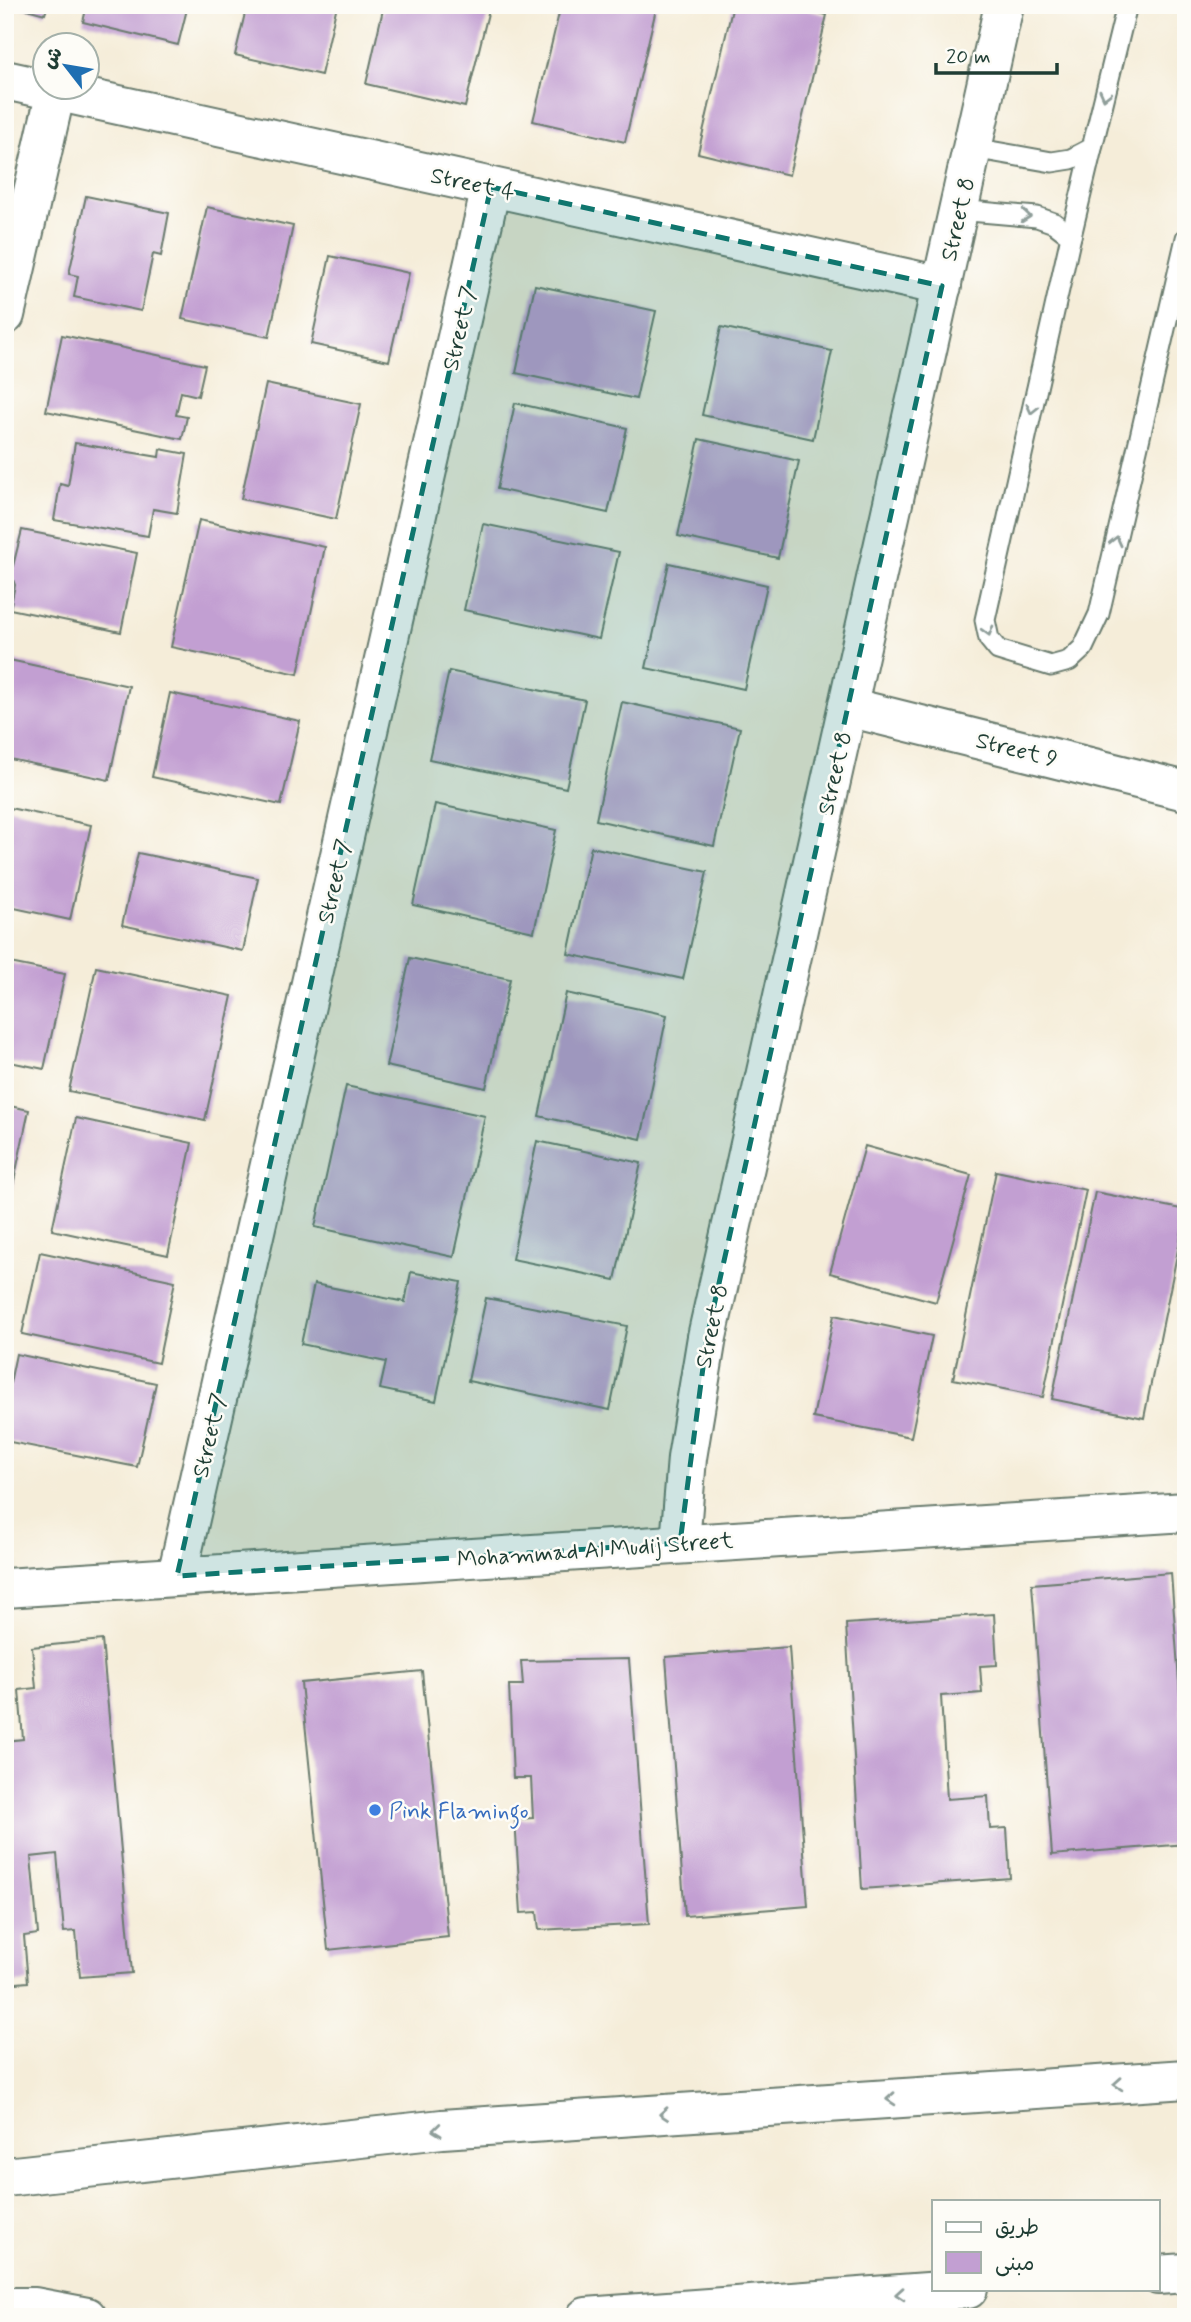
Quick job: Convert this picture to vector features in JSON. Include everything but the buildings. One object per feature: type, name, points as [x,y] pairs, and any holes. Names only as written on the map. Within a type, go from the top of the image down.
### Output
[{"type":"main road","name":"Street 8","points":[[680,1543],[687,1458],[707,1337],[1004,5]]},
{"type":"main road","name":"Street 4","points":[[5,79],[32,85]]},
{"type":"main road","name":"Street 4","points":[[102,101],[942,286]]},
{"type":"main road","points":[[5,315],[53,102]]},
{"type":"main road","name":"Street 7","points":[[177,1576],[491,187]]},
{"type":"main road","name":"Street 9","points":[[848,707],[1186,791]]},
{"type":"main road","name":"Mohammad Al Mudij Street","points":[[5,1588],[1186,1512]]},
{"type":"main road","points":[[5,2177],[442,2129],[1186,2079]]},
{"type":"main road","points":[[1160,2275],[1186,2273]]},
{"type":"main road","points":[[586,2317],[954,2290]]},
{"type":"main road","points":[[5,2307],[34,2307],[87,2317]]},
{"type":"lane","points":[[1128,5],[1091,148],[985,620],[989,639],[998,650],[1051,666],[1069,661],[1083,648],[1099,614],[1186,238]]},
{"type":"lane","points":[[973,148],[1052,162],[1071,159],[1091,148]]},
{"type":"lane","points":[[958,210],[1037,217],[1054,223],[1071,236]]},
{"type":"highlighted area","points":[[491,187],[942,286],[707,1337],[680,1543],[177,1576]]},
{"type":"place","name":"Pink Flamingo","points":[[375,1810]]}]
